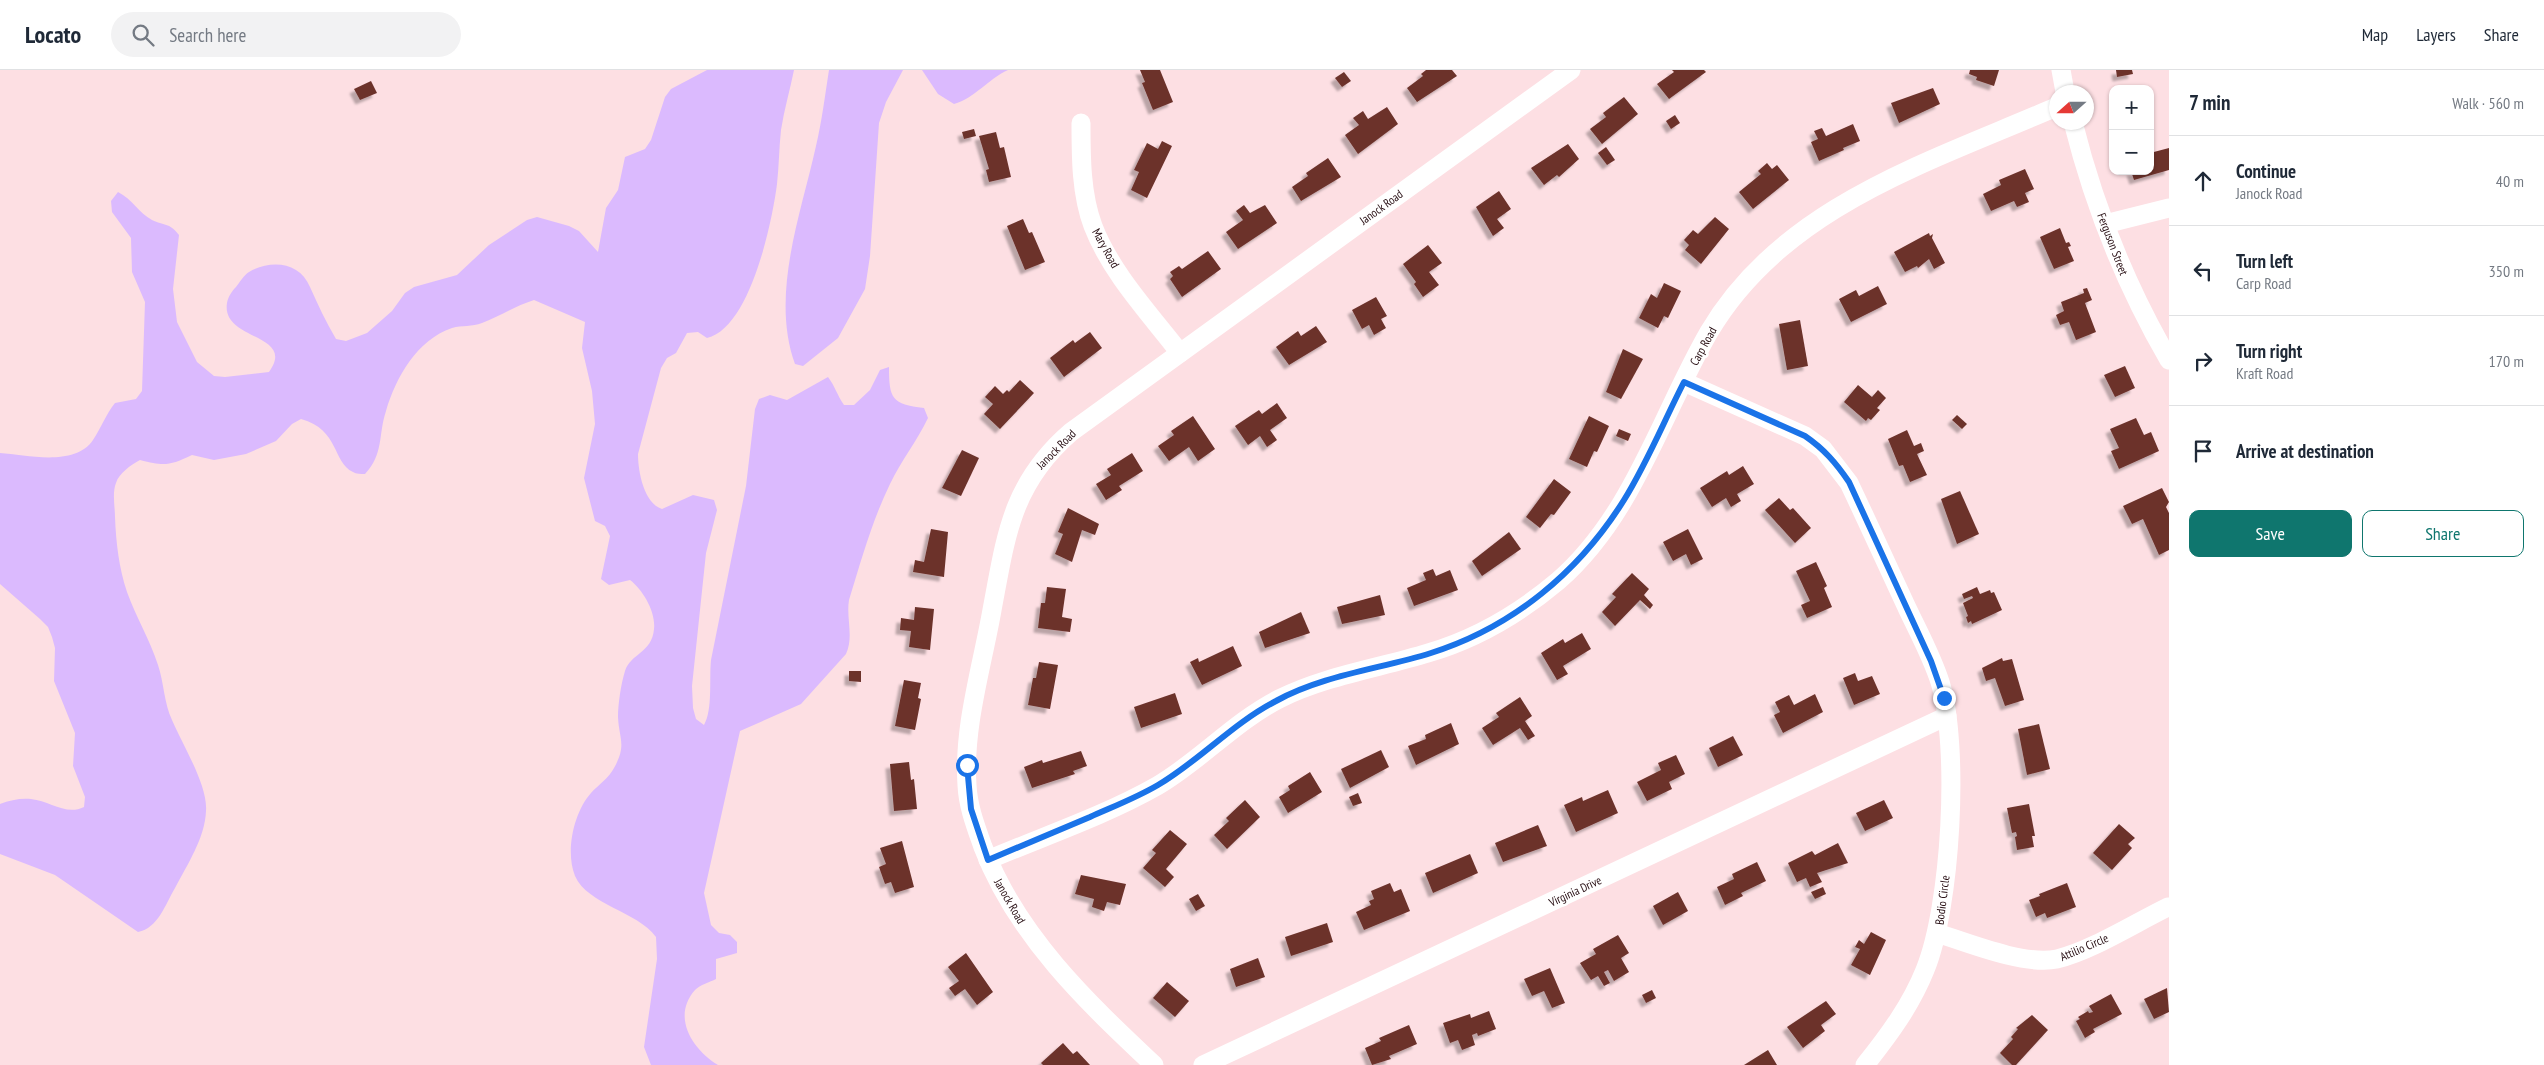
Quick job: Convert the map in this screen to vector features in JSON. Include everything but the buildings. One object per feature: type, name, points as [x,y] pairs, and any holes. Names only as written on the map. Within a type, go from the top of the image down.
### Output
[{"type":"street","name":"Janock Road","points":[[1154,1065],[1092,1006],[1047,955],[1016,912],[988,860],[971,809],[967,765],[970,732],[1004,543],[1016,505],[1033,471],[1060,441],[1570,70]]},
{"type":"street","points":[[2060,70],[2063,85]]},
{"type":"street","name":"Carp Road","points":[[988,860],[1156,787],[1200,757],[1255,713],[1283,697],[1317,684],[1449,646],[1511,616],[1560,579],[1580,560],[1597,538],[1625,499],[1715,324],[1754,271],[1781,245],[1843,203],[1873,187],[2049,110]]},
{"type":"street","name":"Mary Road","points":[[1081,123],[1081,165],[1093,226],[1114,265],[1180,353]]},
{"type":"street","name":"Ferguson Street","points":[[2076,130],[2105,224],[2144,318],[2169,360]]},
{"type":"street","points":[[2105,224],[2169,208]]},
{"type":"street","name":"Bodio Circle","points":[[1684,382],[1805,436],[1823,449],[1837,465],[1849,482],[1940,681],[1952,753],[1949,825],[1938,933],[1926,969],[1909,1004],[1888,1037],[1865,1065]]},
{"type":"street","name":"Virginia Drive","points":[[1202,1065],[1947,716]]},
{"type":"street","name":"Attilio Circle","points":[[1938,933],[1991,950],[2029,959],[2055,960],[2079,951],[2168,907]]},
{"type":"shaded area","points":[[707,70],[794,70],[781,130],[778,177],[770,223],[764,247],[747,295],[735,315],[722,330],[707,338],[698,332],[687,333],[676,353],[667,358],[661,368],[638,454],[643,486],[646,494],[656,506],[662,509],[693,495],[714,500],[717,510],[706,553],[692,686],[693,708],[696,719],[704,725],[709,711],[711,660],[746,486],[755,409],[759,399],[770,395],[787,400],[828,377],[844,405],[854,405],[870,390],[880,370],[889,367],[890,386],[894,398],[905,404],[924,408],[928,418],[894,476],[872,527],[849,600],[850,634],[846,654],[801,704],[740,731],[704,893],[711,925],[719,933],[730,935],[737,942],[737,953],[716,959],[716,979],[695,990],[688,1000],[685,1011],[685,1022],[693,1042],[700,1051],[718,1065],[651,1065],[644,1047],[657,959],[656,937],[648,928],[590,894],[581,886],[572,866],[571,844],[580,810],[591,793],[612,772],[620,753],[621,742],[618,712],[625,671],[632,660],[649,643],[654,629],[654,622],[648,602],[635,584],[630,580],[609,585],[601,579],[610,536],[605,526],[595,521],[584,478],[595,424],[592,391],[582,348],[585,322],[534,300],[482,323],[452,328],[428,341],[418,351],[402,373],[390,398],[378,452],[371,467],[365,474],[353,472],[346,467],[323,431],[314,424],[301,419],[292,424],[276,441],[246,454],[214,460],[192,455],[166,464],[140,460],[123,473],[116,483],[114,496],[115,527],[122,574],[127,592],[158,665],[169,713],[203,789],[206,811],[199,841],[190,861],[156,921],[145,930],[138,932],[55,875],[0,854],[0,804],[27,799],[38,800],[71,810],[84,807],[85,797],[73,766],[75,733],[54,681],[55,648],[52,637],[48,627],[0,584],[0,453],[37,457],[63,457],[75,454],[93,440],[115,403],[136,399],[142,391],[145,302],[132,272],[131,238],[112,212],[111,201],[118,192],[147,217],[169,226],[179,235],[173,289],[177,322],[197,362],[214,376],[225,377],[269,372],[275,359],[273,350],[266,343],[235,324],[228,315],[227,303],[229,296],[249,272],[266,265],[275,264],[284,265],[299,272],[310,287],[336,339],[346,341],[367,333],[392,311],[405,293],[414,287],[457,275],[489,245],[527,220],[537,217],[569,226],[579,231],[598,252],[606,208],[618,190],[625,157],[645,149],[651,140],[665,97],[671,89]]},
{"type":"shaded area","points":[[829,70],[903,70],[886,102],[879,123],[870,256],[865,289],[838,338],[803,366],[795,364],[788,338],[787,283],[790,255],[818,137]]},
{"type":"shaded area","points":[[922,70],[1008,70],[962,101],[954,104],[938,94]]},
{"type":"route","points":[[967,765],[967,787],[971,809],[988,860],[1156,787],[1181,771],[1255,713],[1276,700],[1317,684],[1458,643],[1511,616],[1560,579],[1580,560],[1597,538],[1625,499],[1684,382],[1805,436],[1823,449],[1837,465],[1849,482],[1940,681],[1944,698]]}]
